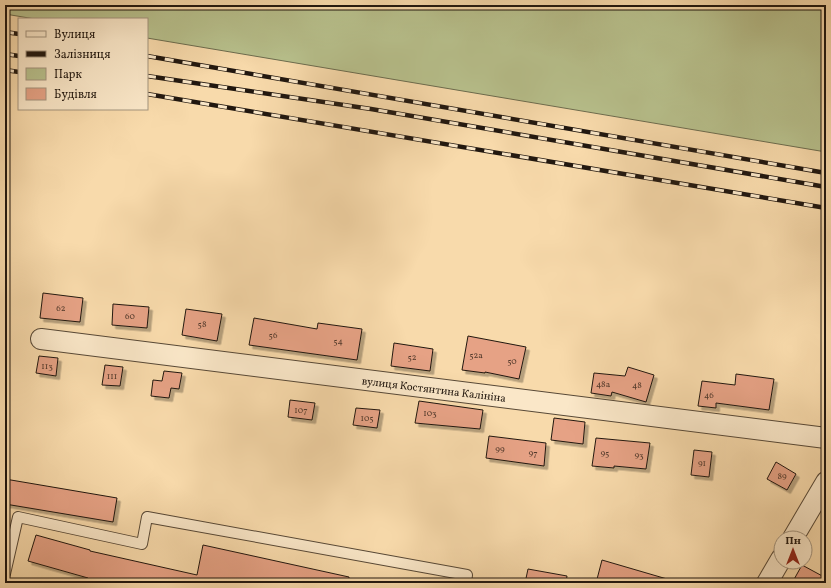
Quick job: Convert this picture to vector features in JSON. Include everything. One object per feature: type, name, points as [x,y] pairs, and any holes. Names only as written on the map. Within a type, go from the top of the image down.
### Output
[{"type":"street","name":"вулиця Костянтина Калініна","points":[[41,339],[826,438]]},
{"type":"street","points":[[798,530],[826,482]]},
{"type":"street","points":[[767,583],[775,570]]},
{"type":"lane","points":[[5,574],[18,517],[142,544],[148,517],[467,575],[466,583]]},
{"type":"green space","points":[[5,5],[826,5],[826,152],[148,38],[148,18],[29,18],[5,14]]},
{"type":"building","points":[[43,293],[83,298],[80,322],[40,318]]},
{"type":"building","points":[[113,304],[149,307],[147,328],[112,325]]},
{"type":"building","points":[[186,309],[222,314],[217,341],[182,335]]},
{"type":"building","points":[[254,318],[317,329],[318,323],[362,329],[357,360],[249,345]]},
{"type":"building","points":[[468,336],[526,347],[519,379],[485,372],[462,370]]},
{"type":"building","points":[[394,343],[433,349],[430,371],[391,366]]},
{"type":"building","points":[[39,356],[58,358],[56,376],[36,373]]},
{"type":"building","points":[[105,365],[123,367],[120,386],[102,385]]},
{"type":"building","points":[[628,367],[654,375],[646,402],[612,392],[611,396],[591,393],[594,373],[625,376]]},
{"type":"building","points":[[164,371],[182,373],[179,389],[171,388],[169,398],[151,396],[153,380],[162,381]]},
{"type":"building","points":[[736,374],[774,379],[769,410],[716,403],[716,408],[698,406],[702,381],[735,385]]},
{"type":"building","points":[[290,400],[315,403],[312,420],[288,417]]},
{"type":"building","points":[[419,401],[483,410],[480,429],[415,423]]},
{"type":"building","points":[[356,408],[380,410],[377,428],[353,425]]},
{"type":"building","points":[[554,418],[585,422],[583,444],[551,440]]},
{"type":"building","points":[[489,436],[546,443],[544,466],[486,458]]},
{"type":"building","points":[[596,438],[650,443],[646,469],[614,466],[614,468],[592,466]]},
{"type":"building","points":[[694,450],[712,452],[709,477],[691,475]]},
{"type":"building","points":[[776,462],[796,474],[787,490],[767,479]]},
{"type":"building","points":[[5,479],[117,498],[113,522],[5,504]]},
{"type":"building","points":[[36,535],[90,551],[197,575],[203,545],[349,577],[349,583],[86,583],[88,578],[28,561]]},
{"type":"building","points":[[602,560],[667,579],[666,583],[596,583]]},
{"type":"building","points":[[528,569],[567,576],[566,583],[525,583]]},
{"type":"building","points":[[799,570],[811,570],[826,578],[826,583],[792,583]]},
{"type":"railway","points":[[5,32],[18,34]]},
{"type":"railway","points":[[5,54],[18,56]]},
{"type":"railway","points":[[148,56],[826,173]]},
{"type":"railway","points":[[5,70],[18,72]]},
{"type":"railway","points":[[148,76],[371,109],[826,187]]},
{"type":"railway","points":[[148,94],[826,208]]}]
